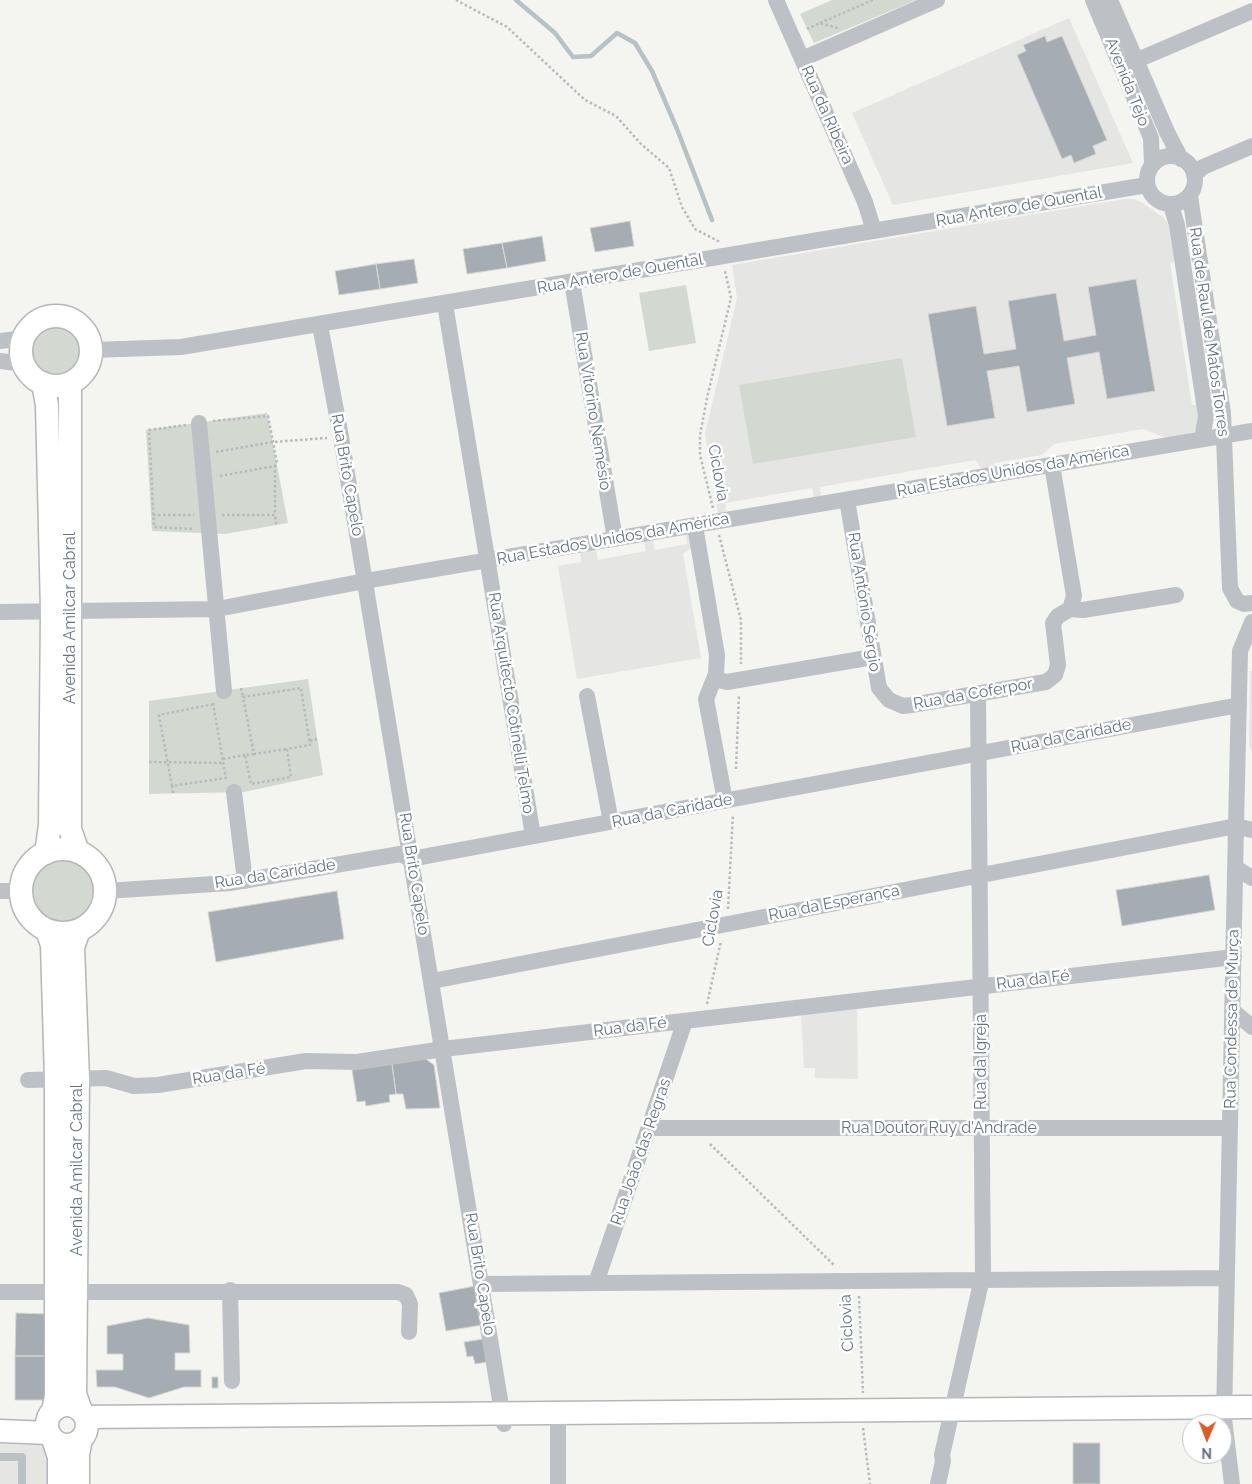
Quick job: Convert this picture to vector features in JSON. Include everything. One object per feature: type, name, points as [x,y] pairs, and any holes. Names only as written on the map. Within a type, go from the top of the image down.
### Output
[{"type":"street","name":"Rua da Ribeira","points":[[776,0],[865,202],[874,231]]},
{"type":"street","points":[[802,59],[937,0]]},
{"type":"street","name":"Avenida Tejo","points":[[1094,0],[1181,158]]},
{"type":"street","name":"Avenida Tejo","points":[[1110,0],[1151,138],[1152,165]]},
{"type":"street","points":[[1129,64],[1252,10]]},
{"type":"street","points":[[1194,175],[1203,167],[1252,146]]},
{"type":"street","points":[[1171,156],[1181,158],[1190,165],[1194,175],[1194,186],[1190,196],[1181,202],[1171,205],[1160,202],[1152,195],[1147,185],[1147,175],[1152,165],[1160,159],[1171,156]]},
{"type":"street","name":"Rua Antero de Quental","points":[[91,350],[181,347],[572,282],[722,250],[874,231],[1147,185]]},
{"type":"street","name":"Rua de Raul de Matos Torres","points":[[1190,196],[1223,413],[1230,588],[1237,600],[1244,604],[1252,604]]},
{"type":"street","name":"Rua de Raul de Matos Torres","points":[[1171,205],[1176,225],[1206,416],[1202,439]]},
{"type":"street","name":"Rua Vitorino Nemésio","points":[[572,282],[615,539]]},
{"type":"street","name":"Rua Arquitecto Cotinelli Telmo","points":[[445,304],[533,836]]},
{"type":"street","points":[[51,316],[62,316],[74,320],[83,328],[89,339],[91,350],[85,370],[70,383],[61,385],[43,383],[35,378],[24,364],[21,346],[30,327],[39,320],[51,316]]},
{"type":"street","name":"Rua Brito Capelo","points":[[320,325],[341,436],[504,1418]]},
{"type":"street","points":[[0,341],[24,338]]},
{"type":"street","points":[[0,361],[24,364]]},
{"type":"street","name":"Avenida Amilcar Cabral","points":[[43,383],[47,405],[61,611],[70,828],[78,852]]},
{"type":"street","name":"Avenida Amilcar Cabral","points":[[46,853],[50,826],[61,611],[70,383]]},
{"type":"street","points":[[199,423],[217,609],[218,694]]},
{"type":"street","name":"Rua Estados Unidos da América","points":[[0,612],[217,609],[615,539],[1252,431]]},
{"type":"street","points":[[1052,465],[1074,596],[1070,608],[1083,610],[1176,595]]},
{"type":"street","name":"Rua António Sérgio","points":[[847,500],[879,688],[889,700]]},
{"type":"street","points":[[695,526],[717,655],[714,680],[706,699],[730,800]]},
{"type":"street","name":"Rua da Coferpor","points":[[889,700],[896,704],[911,705],[1046,682],[1055,675],[1058,665],[1053,623],[1058,616],[1070,608]]},
{"type":"street","name":"Rua Condessa de Murça","points":[[1232,1484],[1224,1413],[1236,826],[1245,766],[1239,705],[1240,651],[1252,622]]},
{"type":"street","points":[[714,680],[727,682],[873,656]]},
{"type":"street","name":"Rua da Igreja","points":[[938,1484],[951,1415],[981,1280],[978,694]]},
{"type":"street","points":[[587,696],[611,822]]},
{"type":"street","name":"Rua da Caridade","points":[[105,891],[245,881],[400,854],[411,859],[1239,705]]},
{"type":"street","points":[[230,785],[245,881]]},
{"type":"street","points":[[1236,826],[1252,830]]},
{"type":"street","name":"Rua da Esperança","points":[[432,980],[1236,826]]},
{"type":"street","points":[[68,849],[78,852],[89,858],[103,879],[105,891],[103,903],[98,914],[90,924],[79,930],[68,933],[46,930],[36,924],[10,891],[22,879],[27,868],[35,859],[46,853],[68,849]]},
{"type":"street","points":[[1236,868],[1252,878]]},
{"type":"street","name":"Avenida Amilcar Cabral","points":[[46,930],[52,945],[67,1079]]},
{"type":"street","name":"Avenida Amilcar Cabral","points":[[51,1425],[56,1396],[66,1291],[67,1079],[73,947],[79,930]]},
{"type":"street","name":"Rua da Fé","points":[[28,1080],[106,1078],[134,1086],[158,1085],[306,1061],[357,1062],[443,1049],[1234,957]]},
{"type":"street","points":[[1232,1011],[1252,1027]]},
{"type":"street","name":"Rua João das Regras","points":[[596,1283],[649,1128],[692,1020]]},
{"type":"street","name":"Rua Doutor Ruy d'Andrade","points":[[649,1128],[1230,1128]]},
{"type":"street","points":[[482,1284],[1227,1278]]},
{"type":"street","points":[[230,1290],[232,1381]]},
{"type":"street","points":[[0,1292],[230,1290],[398,1292],[406,1295],[410,1304],[409,1332]]},
{"type":"street","name":"Avenida Amilcar Cabral","points":[[66,1291],[75,1394],[83,1425]]},
{"type":"street","points":[[59,1484],[59,1457],[51,1425],[64,1406],[76,1407],[83,1425],[78,1454],[78,1484]]},
{"type":"street","points":[[83,1425],[504,1418],[1224,1413],[1252,1407]]},
{"type":"street","points":[[1224,1413],[1252,1419]]},
{"type":"street","points":[[558,1418],[558,1484]]},
{"type":"street","points":[[0,1419],[51,1425],[64,1444],[70,1444],[83,1425]]},
{"type":"street","points":[[0,1431],[51,1425]]},
{"type":"lane","points":[[0,1457],[22,1457],[22,1484]]},
{"type":"path","points":[[456,0],[507,27],[584,100],[616,116],[641,144],[669,168],[682,206],[695,229],[722,250]]},
{"type":"path","points":[[807,29],[873,0]]},
{"type":"path","points":[[820,23],[834,25],[843,31]]},
{"type":"path","name":"Ciclovia","points":[[722,250],[731,298],[701,423],[700,446],[716,522],[741,620],[736,771]]},
{"type":"path","points":[[275,515],[154,527],[149,430],[268,416],[276,466],[276,525]]},
{"type":"path","points":[[202,454],[273,442],[341,436]]},
{"type":"path","points":[[205,478],[276,466]]},
{"type":"path","points":[[153,515],[209,522]]},
{"type":"path","points":[[241,688],[254,754]]},
{"type":"path","points":[[223,759],[310,745],[301,688],[243,697]]},
{"type":"path","points":[[172,786],[230,785],[223,759],[214,704],[218,694]]},
{"type":"path","points":[[173,793],[158,715],[214,704]]},
{"type":"path","points":[[310,740],[317,739]]},
{"type":"path","points":[[286,749],[292,782]]},
{"type":"path","points":[[245,755],[251,784],[291,777]]},
{"type":"path","points":[[149,762],[224,763]]},
{"type":"path","name":"Ciclovia","points":[[692,1020],[705,1012],[724,924],[730,883],[730,800]]},
{"type":"path","name":"Ciclovia","points":[[702,1128],[710,1144],[859,1289],[863,1445],[870,1484]]},
{"type":"shaded area","points":[[832,0],[916,0],[814,43],[800,14]]},
{"type":"shaded area","points":[[1069,18],[1133,163],[893,205],[852,113]]},
{"type":"shaded area","points":[[1124,199],[1134,199],[1143,203],[1164,218],[1170,226],[1175,262],[1170,263],[1192,405],[1198,405],[1200,417],[1194,432],[1169,439],[1143,429],[1054,444],[1042,455],[994,463],[995,468],[983,470],[975,460],[820,487],[821,498],[814,499],[812,488],[725,503],[727,514],[718,515],[705,434],[737,298],[732,265]]},
{"type":"shaded area","points":[[686,285],[696,343],[649,351],[639,293]]},
{"type":"shaded area","points":[[49,323],[59,323],[73,330],[80,344],[80,354],[73,368],[59,375],[49,375],[39,371],[32,364],[28,354],[28,344],[32,334],[39,327]]},
{"type":"shaded area","points":[[902,358],[916,437],[753,464],[739,385]]},
{"type":"shaded area","points":[[267,413],[288,523],[225,534],[152,531],[146,430]]},
{"type":"shaded area","points":[[686,534],[689,534],[693,546],[683,554],[701,658],[577,679],[558,566],[581,562],[580,552],[596,549],[598,560],[646,551],[644,541],[653,539],[655,550],[687,544]]},
{"type":"shaded area","points":[[1250,671],[1252,671],[1252,753],[1249,746]]},
{"type":"shaded area","points":[[308,679],[323,775],[244,792],[149,794],[149,701]]},
{"type":"shaded area","points":[[62,859],[74,862],[84,868],[90,878],[93,890],[90,902],[84,912],[74,918],[62,921],[50,918],[40,912],[34,902],[31,890],[34,878],[40,868],[50,862]]},
{"type":"shaded area","points":[[857,1007],[858,1079],[815,1078],[815,1068],[804,1068],[801,1014]]},
{"type":"shaded area","points":[[0,1444],[47,1445],[48,1484],[0,1484]]},
{"type":"building","points":[[1045,36],[1047,42],[1062,36],[1107,140],[1093,146],[1096,154],[1074,163],[1071,155],[1062,159],[1017,55],[1026,51],[1023,45]]},
{"type":"building","points":[[630,221],[634,246],[595,252],[590,228]]},
{"type":"building","points":[[542,236],[546,261],[507,268],[502,243]]},
{"type":"building","points":[[502,243],[507,268],[467,274],[463,249]]},
{"type":"building","points":[[414,259],[418,283],[380,289],[376,264]]},
{"type":"building","points":[[376,264],[380,289],[339,295],[335,271]]},
{"type":"building","points":[[1136,279],[1155,391],[1107,399],[1099,352],[1067,358],[1075,404],[1027,412],[1019,366],[987,371],[995,418],[947,426],[928,314],[976,306],[984,354],[1016,349],[1008,301],[1056,293],[1064,341],[1096,335],[1088,287]]},
{"type":"building","points":[[1209,875],[1215,910],[1122,926],[1116,890]]},
{"type":"building","points":[[337,891],[344,939],[216,962],[208,912]]},
{"type":"building","points":[[423,1057],[434,1065],[440,1108],[406,1109],[403,1094],[396,1094],[392,1064]]},
{"type":"building","points":[[392,1064],[396,1094],[389,1095],[390,1102],[366,1106],[365,1101],[357,1102],[352,1070]]},
{"type":"building","points":[[475,1286],[482,1325],[446,1331],[439,1293]]},
{"type":"building","points":[[16,1313],[48,1314],[48,1356],[15,1356]]},
{"type":"building","points":[[148,1318],[189,1325],[190,1353],[175,1353],[175,1370],[201,1370],[201,1387],[184,1387],[149,1398],[115,1387],[97,1387],[96,1370],[123,1370],[123,1354],[107,1354],[107,1326]]},
{"type":"building","points":[[484,1339],[488,1362],[475,1364],[473,1356],[467,1357],[464,1342]]},
{"type":"building","points":[[15,1356],[48,1356],[48,1400],[15,1400]]},
{"type":"building","points":[[212,1377],[218,1377],[218,1388],[212,1388]]},
{"type":"building","points":[[1073,1443],[1100,1443],[1100,1484],[1073,1484]]},
{"type":"waterway","points":[[516,0],[555,33],[573,57],[591,56],[617,33],[635,43],[652,71],[677,129],[712,220]]}]
